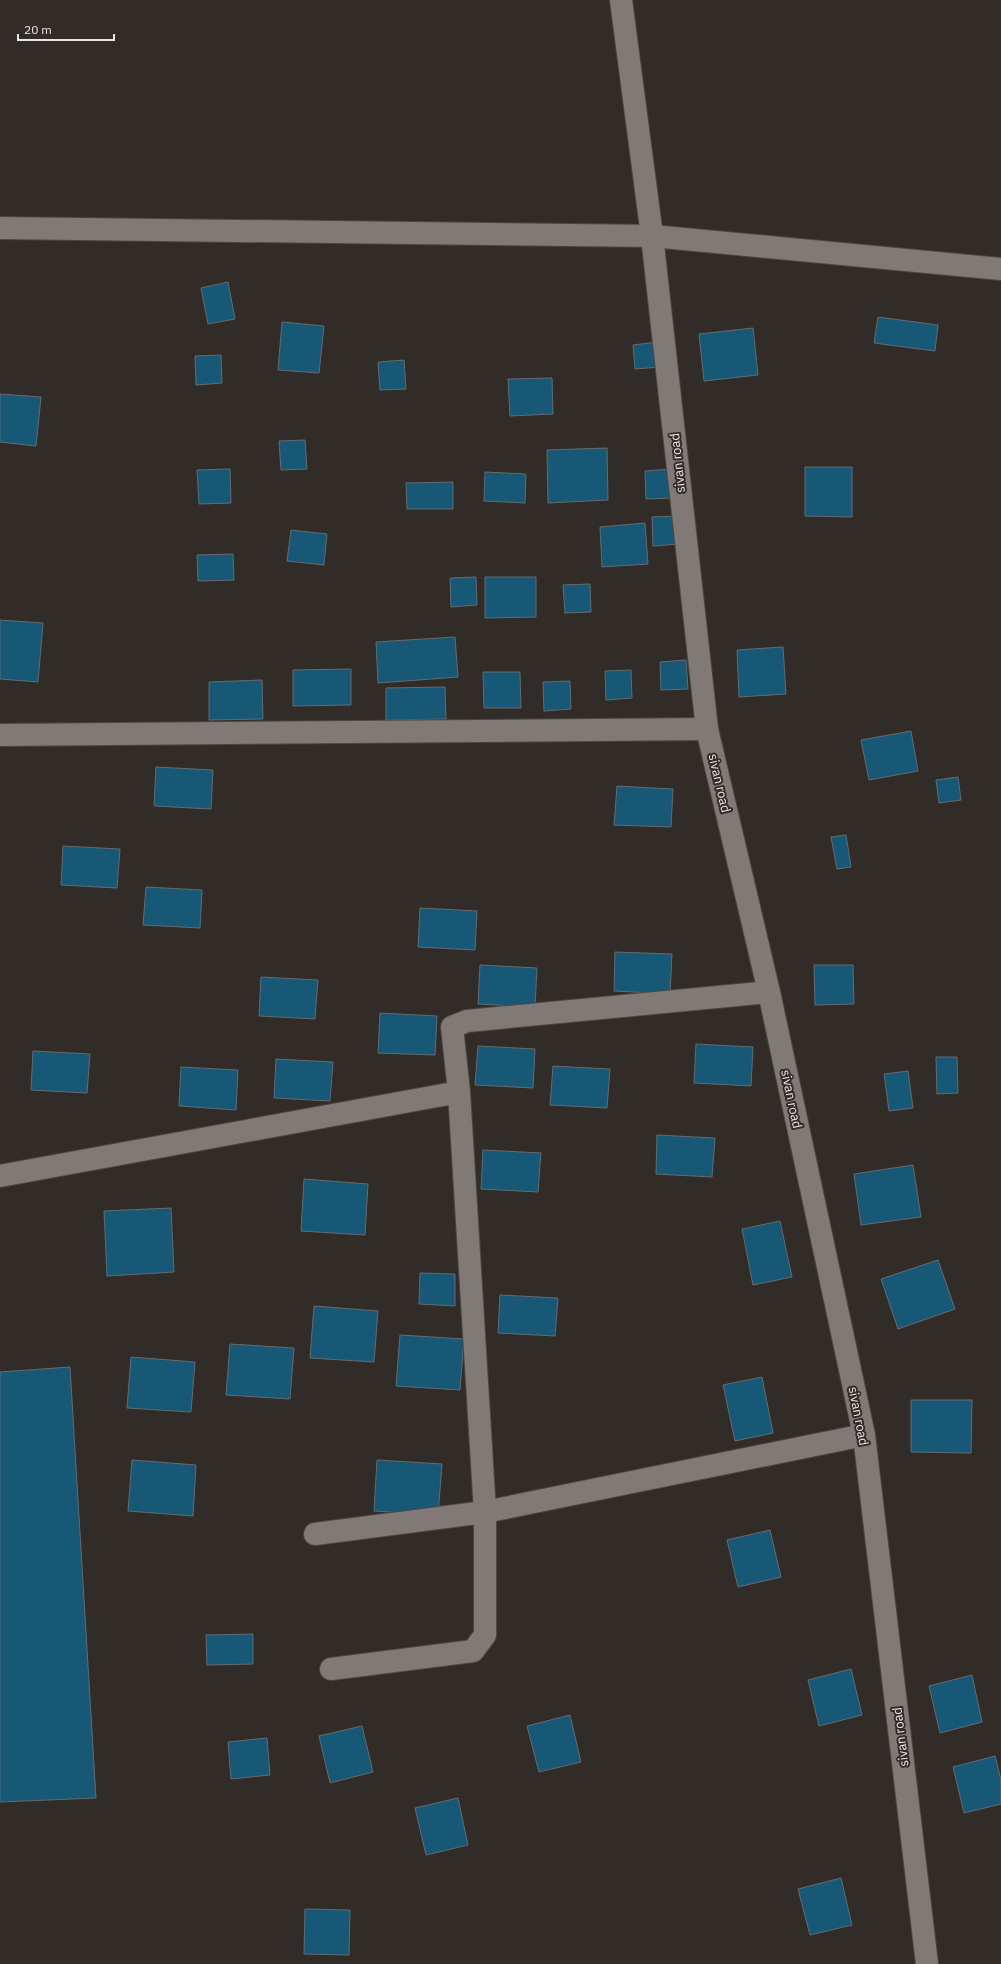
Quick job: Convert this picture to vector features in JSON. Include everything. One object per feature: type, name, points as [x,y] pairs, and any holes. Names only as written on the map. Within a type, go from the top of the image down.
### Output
[{"type":"street","name":"sivan road","points":[[621,0],[652,236],[707,729],[769,992],[864,1435],[927,1964]]},
{"type":"street","points":[[0,228],[652,236],[1001,269]]},
{"type":"street","points":[[0,735],[707,729]]},
{"type":"street","points":[[331,1669],[473,1651],[485,1635],[484,1512],[459,1092],[452,1027],[467,1021],[769,992]]},
{"type":"street","points":[[0,1176],[459,1092]]},
{"type":"street","points":[[315,1534],[484,1512],[864,1435]]},
{"type":"building","points":[[228,282],[235,319],[208,324],[201,288]]},
{"type":"building","points":[[878,317],[938,325],[935,351],[874,343]]},
{"type":"building","points":[[282,322],[324,326],[319,373],[278,370]]},
{"type":"building","points":[[753,328],[758,375],[704,381],[699,334]]},
{"type":"building","points":[[657,342],[660,367],[635,369],[633,345]]},
{"type":"building","points":[[221,355],[222,383],[196,385],[195,356]]},
{"type":"building","points":[[404,360],[406,389],[380,390],[378,362]]},
{"type":"building","points":[[552,378],[553,414],[510,416],[508,379]]},
{"type":"building","points":[[0,394],[41,397],[36,446],[0,442]]},
{"type":"building","points":[[305,440],[307,469],[281,470],[279,441]]},
{"type":"building","points":[[607,448],[608,500],[548,503],[547,450]]},
{"type":"building","points":[[805,467],[852,467],[852,517],[805,516]]},
{"type":"building","points":[[230,469],[231,503],[199,504],[197,470]]},
{"type":"building","points":[[671,469],[673,498],[646,499],[645,471]]},
{"type":"building","points":[[485,472],[526,474],[525,503],[484,501]]},
{"type":"building","points":[[453,482],[453,509],[407,509],[406,483]]},
{"type":"building","points":[[678,516],[679,544],[653,546],[652,517]]},
{"type":"building","points":[[645,523],[648,564],[602,567],[600,527]]},
{"type":"building","points":[[291,530],[327,534],[324,565],[287,561]]},
{"type":"building","points":[[233,554],[234,580],[198,581],[197,555]]},
{"type":"building","points":[[476,577],[477,605],[451,607],[450,578]]},
{"type":"building","points":[[485,577],[536,577],[536,617],[485,618]]},
{"type":"building","points":[[590,584],[591,612],[565,613],[563,585]]},
{"type":"building","points":[[0,620],[43,623],[38,682],[0,679]]},
{"type":"building","points":[[455,637],[458,677],[378,683],[376,642]]},
{"type":"building","points":[[783,647],[786,694],[739,697],[737,650]]},
{"type":"building","points":[[686,660],[688,689],[661,690],[660,662]]},
{"type":"building","points":[[351,669],[351,705],[293,706],[293,670]]},
{"type":"building","points":[[631,670],[632,698],[606,700],[605,671]]},
{"type":"building","points":[[483,672],[520,672],[521,708],[484,708]]},
{"type":"building","points":[[262,680],[263,719],[209,720],[209,682]]},
{"type":"building","points":[[570,681],[571,709],[544,711],[543,682]]},
{"type":"building","points":[[445,687],[446,719],[386,720],[386,688]]},
{"type":"building","points":[[911,731],[918,771],[869,780],[861,740]]},
{"type":"building","points":[[156,767],[213,770],[211,809],[154,806]]},
{"type":"building","points":[[958,777],[961,800],[939,803],[936,780]]},
{"type":"building","points":[[617,786],[673,789],[671,827],[614,825]]},
{"type":"building","points":[[846,835],[851,867],[837,869],[831,837]]},
{"type":"building","points":[[63,846],[120,849],[117,888],[61,885]]},
{"type":"building","points":[[146,887],[202,890],[200,928],[143,925]]},
{"type":"building","points":[[420,908],[477,911],[475,950],[418,947]]},
{"type":"building","points":[[615,952],[672,954],[670,994],[614,991]]},
{"type":"building","points":[[480,965],[537,968],[535,1007],[478,1004]]},
{"type":"building","points":[[814,965],[853,965],[854,1004],[815,1005]]},
{"type":"building","points":[[261,977],[318,980],[315,1019],[259,1016]]},
{"type":"building","points":[[380,1013],[437,1016],[435,1055],[378,1053]]},
{"type":"building","points":[[696,1044],[753,1047],[751,1086],[694,1083]]},
{"type":"building","points":[[478,1046],[535,1049],[533,1088],[475,1085]]},
{"type":"building","points":[[33,1051],[90,1054],[87,1093],[31,1090]]},
{"type":"building","points":[[936,1057],[957,1057],[958,1093],[937,1094]]},
{"type":"building","points":[[276,1059],[333,1062],[330,1101],[274,1098]]},
{"type":"building","points":[[553,1066],[610,1069],[607,1108],[550,1105]]},
{"type":"building","points":[[181,1067],[238,1070],[236,1110],[179,1106]]},
{"type":"building","points":[[908,1071],[913,1108],[889,1111],[884,1074]]},
{"type":"building","points":[[657,1135],[715,1138],[712,1177],[656,1174]]},
{"type":"building","points":[[483,1150],[541,1153],[538,1192],[481,1189]]},
{"type":"building","points":[[913,1165],[921,1217],[861,1225],[854,1174]]},
{"type":"building","points":[[304,1179],[368,1184],[365,1235],[301,1231]]},
{"type":"building","points":[[171,1208],[174,1272],[107,1276],[104,1211]]},
{"type":"building","points":[[780,1221],[792,1277],[753,1285],[742,1229]]},
{"type":"building","points":[[938,1260],[955,1309],[898,1329],[881,1279]]},
{"type":"building","points":[[420,1273],[455,1274],[455,1306],[419,1304]]},
{"type":"building","points":[[500,1295],[558,1298],[555,1336],[498,1333]]},
{"type":"building","points":[[314,1306],[378,1311],[374,1362],[310,1358]]},
{"type":"building","points":[[400,1335],[464,1339],[460,1390],[396,1386]]},
{"type":"building","points":[[230,1344],[294,1348],[290,1399],[226,1395]]},
{"type":"building","points":[[131,1357],[195,1362],[191,1412],[127,1408]]},
{"type":"building","points":[[70,1367],[96,1798],[0,1802],[0,1372]]},
{"type":"building","points":[[762,1377],[773,1433],[735,1441],[723,1385]]},
{"type":"building","points":[[911,1400],[972,1400],[971,1453],[911,1452]]},
{"type":"building","points":[[132,1460],[196,1465],[193,1516],[128,1511]]},
{"type":"building","points":[[377,1460],[442,1464],[438,1515],[374,1511]]},
{"type":"building","points":[[770,1530],[781,1577],[738,1587],[727,1540]]},
{"type":"building","points":[[253,1634],[253,1664],[207,1665],[206,1635]]},
{"type":"building","points":[[851,1669],[862,1715],[819,1726],[808,1680]]},
{"type":"building","points":[[972,1675],[982,1722],[940,1733],[929,1686]]},
{"type":"building","points":[[570,1715],[581,1762],[539,1772],[527,1726]]},
{"type":"building","points":[[362,1726],[373,1772],[330,1783],[319,1736]]},
{"type":"building","points":[[267,1738],[270,1775],[231,1779],[228,1742]]},
{"type":"building","points":[[995,1756],[1001,1780],[1001,1804],[964,1813],[953,1767]]},
{"type":"building","points":[[458,1798],[468,1845],[426,1855],[415,1808]]},
{"type":"building","points":[[841,1878],[852,1925],[810,1935],[798,1889]]},
{"type":"building","points":[[305,1909],[350,1910],[349,1955],[304,1954]]}]
